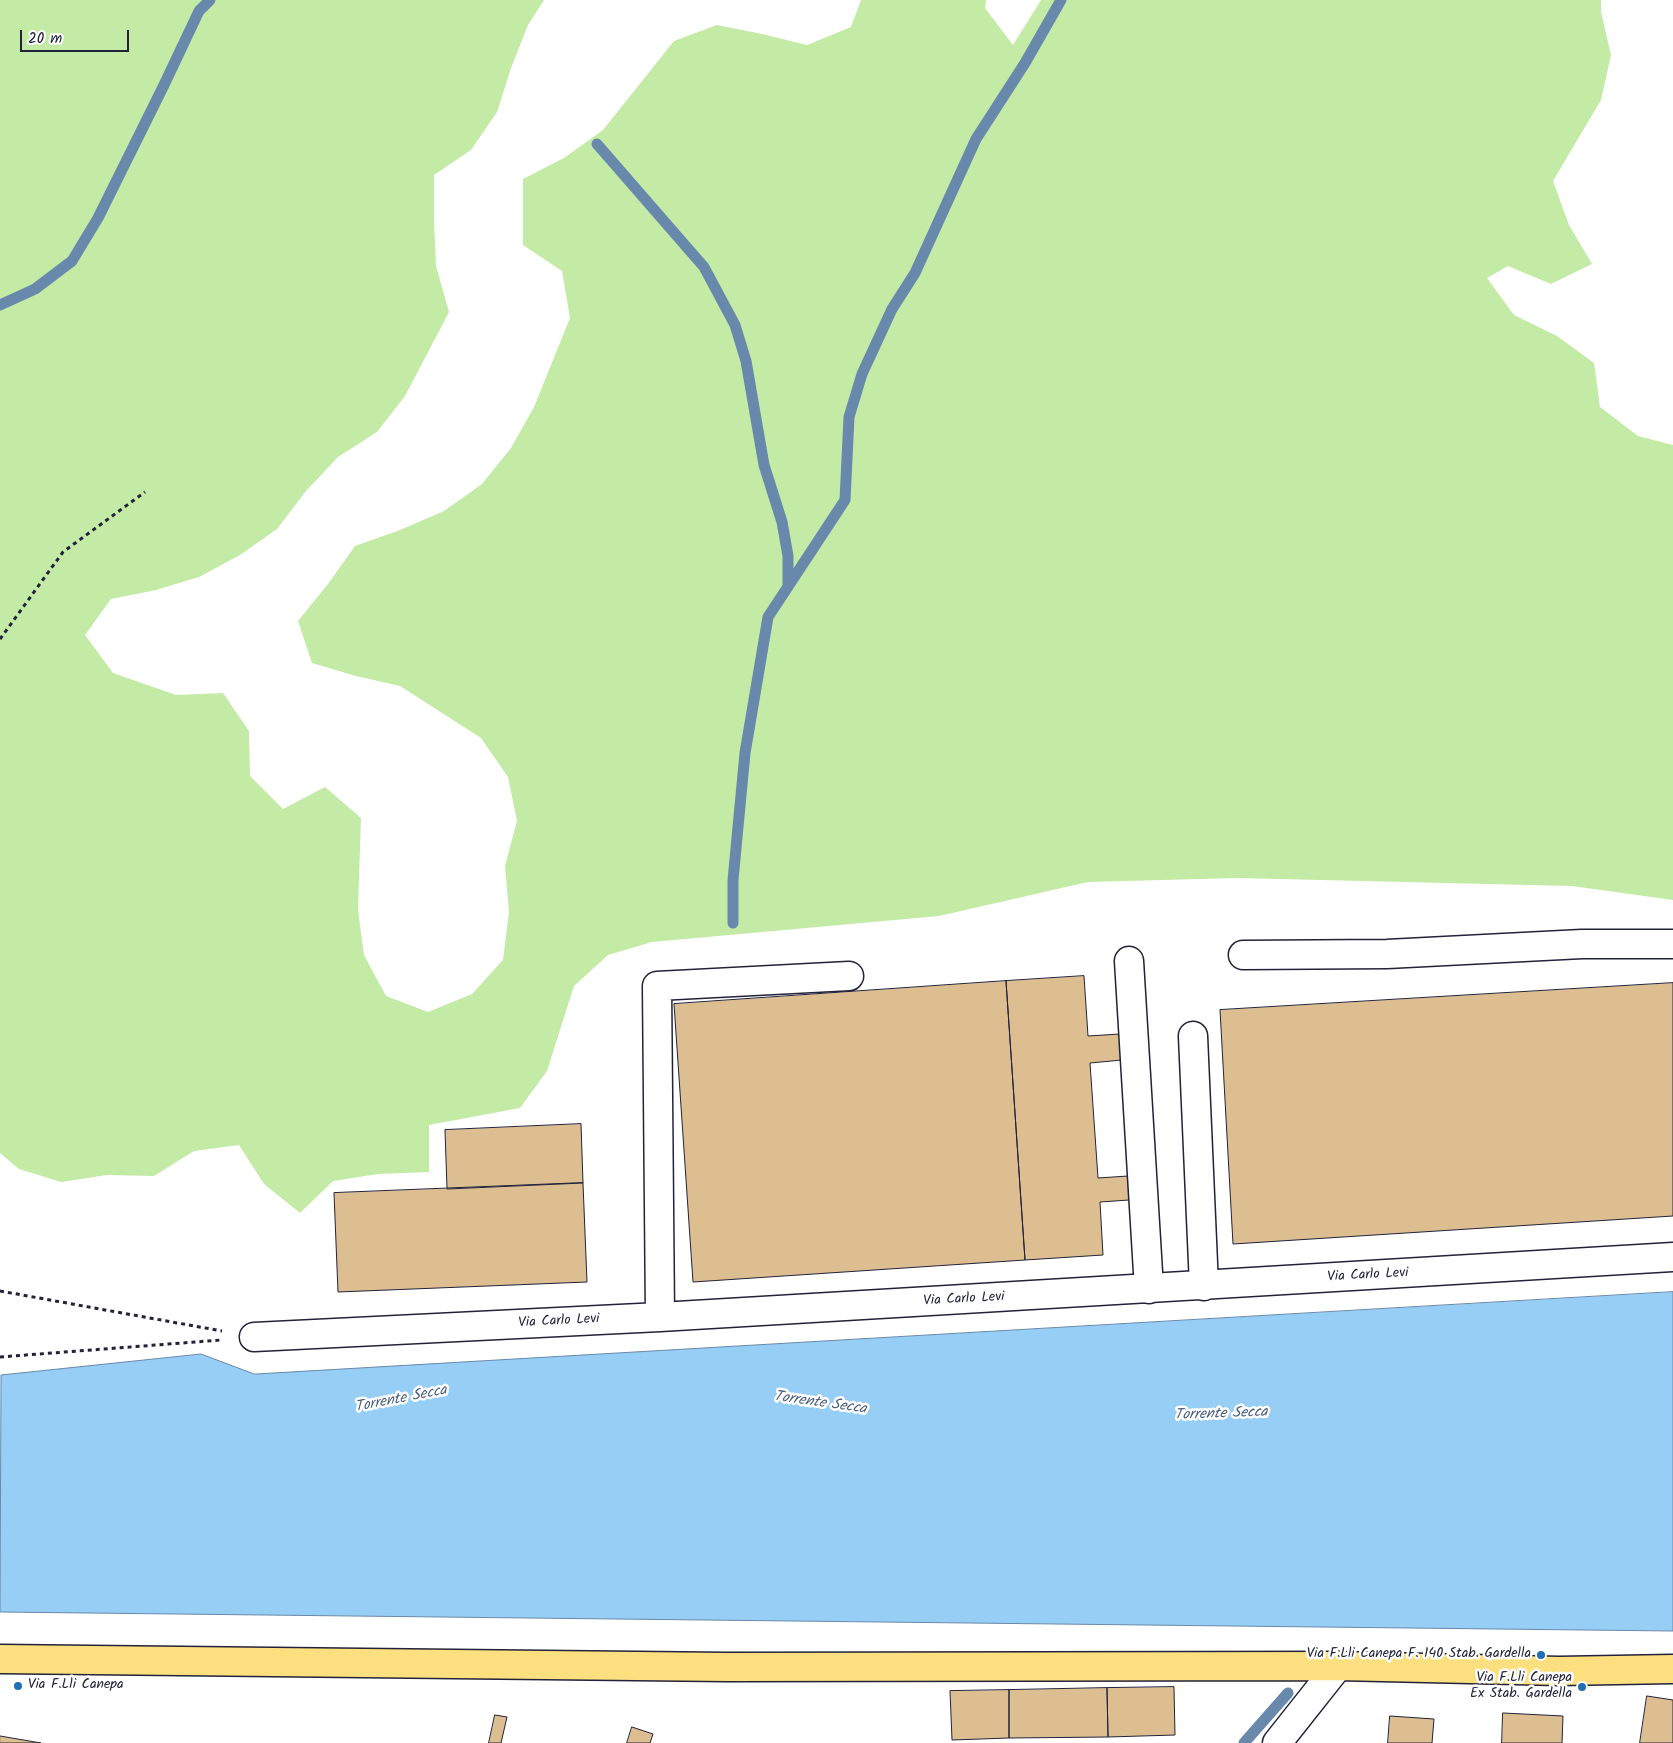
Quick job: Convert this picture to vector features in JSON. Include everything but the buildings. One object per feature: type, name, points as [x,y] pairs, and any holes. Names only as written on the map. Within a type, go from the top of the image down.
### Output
[{"type":"main road","points":[[0,1659],[727,1667],[1338,1666],[1559,1671],[1673,1669]]},
{"type":"street","points":[[1243,955],[1387,954],[1582,944],[1673,944]]},
{"type":"street","points":[[1129,961],[1149,1289]]},
{"type":"street","points":[[660,1317],[657,986],[849,976]]},
{"type":"street","points":[[1193,1036],[1204,1286]]},
{"type":"street","name":"Via Carlo Levi","points":[[254,1337],[660,1317],[1673,1257]]},
{"type":"street","points":[[1277,1743],[1338,1666]]},
{"type":"path","points":[[0,639],[63,552],[145,492]]},
{"type":"path","points":[[0,1291],[254,1337]]},
{"type":"path","points":[[0,1358],[254,1337]]},
{"type":"green space","points":[[0,0],[544,0],[528,25],[511,68],[497,112],[471,150],[434,175],[436,266],[449,312],[405,396],[377,432],[338,457],[306,491],[277,529],[240,555],[199,577],[156,590],[111,599],[85,635],[113,673],[176,695],[223,693],[249,731],[250,776],[283,809],[325,787],[361,818],[358,910],[364,955],[386,996],[428,1012],[472,994],[503,960],[509,912],[505,866],[517,821],[508,777],[481,738],[400,686],[312,663],[298,621],[355,546],[400,530],[444,511],[482,484],[511,448],[534,407],[570,318],[562,271],[523,245],[523,179],[564,158],[603,130],[674,41],[717,25],[807,45],[851,27],[861,0],[986,0],[985,8],[1013,45],[1041,0],[1601,0],[1601,12],[1611,55],[1601,100],[1553,181],[1569,225],[1592,264],[1551,284],[1508,266],[1487,278],[1514,315],[1557,336],[1594,363],[1600,407],[1638,436],[1673,445],[1673,900],[1572,886],[1237,878],[1088,882],[939,916],[652,942],[608,955],[574,986],[547,1071],[520,1108],[429,1125],[429,1172],[378,1174],[333,1181],[300,1213],[264,1184],[239,1145],[194,1151],[154,1176],[107,1175],[61,1182],[19,1169],[0,1153]]},
{"type":"water","name":"Torrente Secca","points":[[1673,1292],[1673,1631],[0,1612],[1,1375],[201,1354],[254,1374]]},
{"type":"waterway","points":[[0,305],[35,289],[72,261],[98,218],[199,11],[210,0]]},
{"type":"waterway","points":[[733,923],[733,880],[745,753],[768,617],[845,500],[849,417],[862,374],[892,309],[915,273],[976,139],[1025,63],[1061,0]]},
{"type":"waterway","points":[[597,144],[704,267],[735,325],[746,361],[764,465],[782,522],[788,556],[788,585]]},
{"type":"waterway","points":[[1244,1743],[1288,1693]]},
{"type":"place","name":"Via F.Lli Canepa F. 140 Stab. Gardella","points":[[1541,1655]]},
{"type":"place","name":"Via F.Lli Canepa","points":[[18,1686]]},
{"type":"place","name":"Via F.Lli Canepa Ex Stab. Gardella","points":[[1582,1687]]}]
